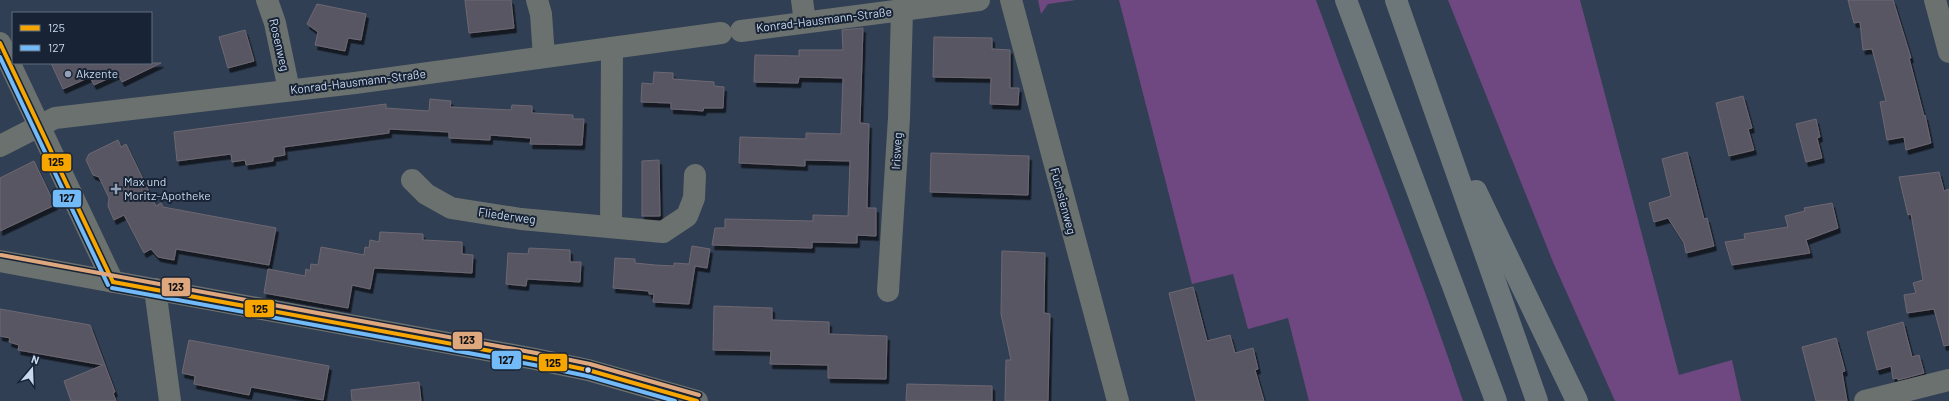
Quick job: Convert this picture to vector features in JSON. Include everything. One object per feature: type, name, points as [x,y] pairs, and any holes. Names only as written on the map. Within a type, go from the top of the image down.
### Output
[{"type":"highway","points":[[1346,0],[1496,401]]},
{"type":"highway","points":[[1396,0],[1537,401]]},
{"type":"highway","points":[[1431,99],[1577,401]]},
{"type":"highway","points":[[1477,351],[1483,401]]},
{"type":"street","name":"Rosenweg","points":[[267,0],[275,23],[289,90]]},
{"type":"street","points":[[538,0],[541,14],[544,57]]},
{"type":"street","points":[[802,0],[805,22]]},
{"type":"street","name":"Konrad-Hausmann-Straße","points":[[0,146],[55,118],[355,83],[979,0]]},
{"type":"street","name":"Fuchsienweg","points":[[1011,0],[1118,401]]},
{"type":"street","points":[[1935,0],[1949,52]]},
{"type":"street","name":"Irisweg","points":[[888,291],[899,118],[902,11]]},
{"type":"street","points":[[0,43],[113,282]]},
{"type":"street","points":[[612,48],[612,227]]},
{"type":"street","name":"Fliederweg","points":[[412,180],[426,194],[451,208],[521,219],[663,232],[687,216],[694,198],[695,175]]},
{"type":"street","points":[[0,261],[535,359],[588,370],[697,401]]},
{"type":"street","points":[[156,290],[170,401]]},
{"type":"street","points":[[1865,401],[1949,380]]},
{"type":"shaded area","points":[[1038,0],[1076,0],[1048,4],[1041,14]]},
{"type":"shaded area","points":[[1119,0],[1316,0],[1428,300],[1463,401],[1309,401],[1288,318],[1248,329],[1233,274],[1192,284]]},
{"type":"shaded area","points":[[1448,0],[1580,0],[1679,375],[1732,360],[1741,401],[1615,401],[1553,262]]},
{"type":"building","points":[[465,0],[511,0],[514,28],[469,33]]},
{"type":"building","points":[[1848,0],[1893,0],[1911,58],[1909,58],[1924,116],[1925,115],[1931,143],[1906,150],[1904,137],[1887,140],[1880,102],[1886,101],[1872,49],[1863,50],[1860,22],[1854,23]]},
{"type":"building","points":[[317,4],[366,14],[361,40],[348,38],[345,51],[315,45],[318,32],[307,24]]},
{"type":"building","points":[[863,28],[860,123],[869,124],[867,208],[876,208],[876,236],[857,235],[857,243],[812,242],[812,248],[712,245],[715,228],[725,228],[725,219],[813,221],[813,215],[848,216],[850,161],[805,160],[805,166],[739,163],[740,137],[806,139],[806,133],[841,134],[843,78],[799,77],[798,83],[754,82],[755,55],[799,56],[799,50],[843,50],[842,30]]},
{"type":"building","points":[[245,30],[254,61],[228,68],[219,37]]},
{"type":"building","points":[[934,37],[992,38],[992,49],[1010,50],[1010,88],[1019,88],[1018,105],[990,104],[991,78],[933,77]]},
{"type":"building","points":[[161,63],[122,82],[118,74],[94,85],[90,77],[63,89],[51,64]]},
{"type":"building","points":[[654,72],[673,73],[673,79],[714,82],[714,86],[724,87],[723,108],[704,108],[703,111],[671,109],[671,103],[641,102],[642,83],[653,84]]},
{"type":"building","points":[[1743,96],[1752,128],[1748,129],[1754,150],[1729,156],[1716,103]]},
{"type":"building","points":[[430,99],[451,101],[450,107],[511,110],[512,105],[532,106],[532,113],[573,115],[573,119],[584,119],[582,145],[530,144],[531,138],[490,135],[490,140],[449,138],[449,132],[389,129],[389,133],[284,147],[285,155],[273,157],[273,161],[246,165],[245,160],[232,162],[231,154],[177,161],[174,132],[386,104],[386,108],[429,111]]},
{"type":"building","points":[[1816,119],[1820,137],[1817,138],[1822,158],[1806,162],[1796,124]]},
{"type":"building","points":[[118,140],[121,147],[126,144],[156,206],[161,203],[163,207],[276,228],[269,265],[176,249],[174,260],[158,257],[151,249],[144,253],[124,215],[114,220],[108,206],[109,198],[99,177],[93,175],[86,160],[89,154]]},
{"type":"building","points":[[1687,152],[1704,219],[1707,218],[1714,246],[1686,253],[1684,243],[1668,218],[1654,222],[1649,203],[1671,196],[1662,159]]},
{"type":"building","points":[[931,153],[1029,156],[1028,195],[930,192]]},
{"type":"building","points":[[659,160],[660,216],[642,216],[642,161]]},
{"type":"building","points":[[34,161],[55,205],[0,231],[0,178]]},
{"type":"building","points":[[1939,172],[1944,191],[1949,189],[1949,345],[1944,346],[1934,309],[1907,313],[1904,295],[1916,293],[1913,283],[1923,280],[1911,214],[1908,215],[1899,177]]},
{"type":"building","points":[[1832,203],[1838,228],[1806,240],[1810,253],[1732,265],[1725,242],[1745,239],[1744,234],[1788,227],[1785,216],[1805,211],[1804,208]]},
{"type":"building","points":[[380,232],[423,234],[423,240],[462,242],[462,254],[473,255],[472,273],[374,268],[370,289],[352,285],[348,308],[264,293],[268,269],[305,276],[306,269],[310,271],[311,264],[318,265],[321,247],[364,255],[365,247],[369,248],[370,240],[379,242]]},
{"type":"building","points":[[692,246],[710,249],[707,268],[695,266],[689,304],[653,302],[654,294],[649,294],[649,291],[613,288],[615,258],[635,259],[635,263],[655,265],[674,266],[674,263],[689,264]]},
{"type":"building","points":[[529,248],[570,250],[570,262],[581,262],[580,282],[527,279],[526,286],[506,284],[508,253],[528,254]]},
{"type":"building","points":[[1002,251],[1045,253],[1044,313],[1050,314],[1048,401],[1005,401],[1006,360],[1011,360],[1001,314]]},
{"type":"building","points":[[1193,287],[1207,341],[1230,335],[1235,353],[1253,348],[1258,369],[1255,370],[1264,401],[1196,401],[1169,293]]},
{"type":"building","points":[[714,306],[772,308],[772,320],[829,322],[829,334],[887,336],[886,379],[828,378],[828,365],[770,364],[771,351],[713,350]]},
{"type":"building","points":[[0,309],[90,325],[115,392],[113,393],[116,401],[71,401],[64,381],[103,365],[18,350],[19,345],[9,342],[10,338],[0,336]]},
{"type":"building","points":[[1903,322],[1912,357],[1919,355],[1924,373],[1898,380],[1897,378],[1893,379],[1891,366],[1877,370],[1867,332]]},
{"type":"building","points":[[1836,338],[1845,371],[1842,372],[1847,401],[1816,401],[1802,347]]},
{"type":"building","points":[[189,340],[329,366],[323,400],[251,387],[249,395],[194,384],[195,376],[182,373]]},
{"type":"building","points":[[419,382],[421,401],[352,401],[351,390]]},
{"type":"building","points":[[907,384],[992,386],[992,401],[906,401]]},
{"type":"transit line","name":"125","points":[[0,43],[113,282]]},
{"type":"transit line","name":"127","points":[[0,57],[108,285]]},
{"type":"transit line","name":"123","points":[[1,255],[536,353],[590,364],[699,395]]},
{"type":"transit line","name":"125","points":[[113,282],[535,359],[588,370],[697,401]]},
{"type":"transit line","name":"127","points":[[112,288],[534,365],[587,376],[675,401]]},
{"type":"place","name":"Akzente","points":[[68,74]]},
{"type":"place","name":"Max und Moritz-Apotheke","points":[[116,189]]}]
